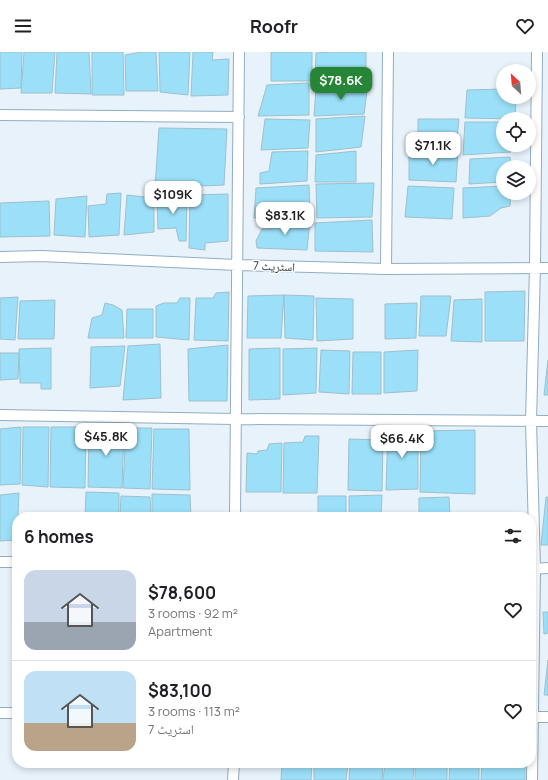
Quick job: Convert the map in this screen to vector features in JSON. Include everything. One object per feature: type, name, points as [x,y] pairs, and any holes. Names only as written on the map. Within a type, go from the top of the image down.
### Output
[{"type":"street","points":[[235,512],[239,52]]},
{"type":"street","points":[[386,269],[388,52]]},
{"type":"street","points":[[532,512],[531,421],[535,267],[537,52]]},
{"type":"street","points":[[0,115],[238,116]]},
{"type":"street","name":"اسٹریٹ 7","points":[[0,257],[41,256],[386,269],[548,268]]},
{"type":"street","points":[[0,415],[235,419],[548,421]]},
{"type":"street","points":[[0,562],[12,562]]},
{"type":"street","points":[[536,569],[548,568]]},
{"type":"street","points":[[0,713],[12,714]]},
{"type":"street","points":[[536,717],[548,717]]},
{"type":"street","points":[[233,780],[234,768]]},
{"type":"street","points":[[532,768],[532,780]]},
{"type":"building","points":[[0,52],[22,52],[21,88],[0,89]]},
{"type":"building","points":[[24,52],[55,52],[52,93],[21,93]]},
{"type":"building","points":[[57,52],[89,52],[91,94],[55,93]]},
{"type":"building","points":[[92,52],[123,52],[124,95],[92,95]]},
{"type":"building","points":[[142,52],[156,52],[158,91],[126,91],[125,55]]},
{"type":"building","points":[[159,52],[190,52],[188,95],[160,92]]},
{"type":"building","points":[[193,52],[213,52],[212,60],[229,59],[228,95],[191,96]]},
{"type":"building","points":[[271,52],[312,52],[312,81],[271,81]]},
{"type":"building","points":[[366,52],[366,81],[315,81],[316,53]]},
{"type":"building","points":[[309,83],[309,115],[258,116],[267,85]]},
{"type":"building","points":[[368,84],[364,114],[314,116],[316,89]]},
{"type":"building","points":[[496,89],[496,104],[516,104],[515,112],[496,112],[496,119],[465,118],[467,90]]},
{"type":"building","points":[[365,116],[361,147],[316,152],[316,119]]},
{"type":"building","points":[[265,119],[310,120],[308,148],[261,150]]},
{"type":"building","points":[[418,119],[459,119],[456,148],[410,148],[412,141],[418,140]]},
{"type":"building","points":[[465,122],[496,122],[496,152],[511,152],[463,155]]},
{"type":"building","points":[[159,128],[227,129],[224,185],[155,188]]},
{"type":"building","points":[[308,151],[307,181],[260,184],[260,173],[269,171],[272,152]]},
{"type":"building","points":[[356,151],[356,182],[315,182],[316,155]]},
{"type":"building","points":[[458,151],[456,182],[409,180],[409,152]]},
{"type":"building","points":[[510,157],[510,160],[496,160],[496,182],[469,184],[470,159]]},
{"type":"building","points":[[374,183],[372,217],[317,218],[316,184]]},
{"type":"building","points":[[309,185],[310,217],[254,218],[256,188]]},
{"type":"building","points":[[408,186],[454,188],[452,219],[405,217]]},
{"type":"building","points":[[496,186],[496,200],[510,200],[510,206],[501,208],[490,216],[463,218],[463,188]]},
{"type":"building","points":[[121,193],[119,235],[89,237],[88,206],[106,204],[107,194]]},
{"type":"building","points":[[228,194],[228,241],[205,243],[205,250],[189,248],[190,195]]},
{"type":"building","points":[[127,195],[154,198],[154,232],[124,235]]},
{"type":"building","points":[[87,196],[85,237],[54,235],[56,199]]},
{"type":"building","points":[[187,197],[186,241],[179,241],[176,228],[158,229],[157,198]]},
{"type":"building","points":[[49,201],[50,236],[0,237],[0,203]]},
{"type":"building","points":[[372,220],[373,252],[315,251],[315,223]]},
{"type":"building","points":[[269,221],[310,221],[307,250],[257,248],[256,241],[262,229],[271,229]]},
{"type":"building","points":[[525,291],[524,341],[485,341],[485,292]]},
{"type":"building","points":[[229,292],[228,341],[194,340],[196,298],[213,298],[216,293]]},
{"type":"building","points":[[284,295],[281,338],[247,338],[248,296]]},
{"type":"building","points":[[284,295],[314,296],[313,340],[285,338]]},
{"type":"building","points":[[421,296],[451,296],[446,336],[419,336]]},
{"type":"building","points":[[18,297],[15,340],[0,339],[0,298]]},
{"type":"building","points":[[180,298],[190,298],[189,340],[156,337],[156,306],[164,303],[177,303]]},
{"type":"building","points":[[316,298],[353,299],[353,339],[317,341]]},
{"type":"building","points":[[482,299],[482,342],[451,341],[454,300]]},
{"type":"building","points":[[55,300],[54,339],[18,339],[20,301]]},
{"type":"building","points":[[105,303],[122,310],[124,338],[88,338],[92,318],[102,315]]},
{"type":"building","points":[[417,303],[416,338],[385,339],[385,304]]},
{"type":"building","points":[[127,309],[153,309],[153,338],[126,338]]},
{"type":"building","points":[[160,344],[161,398],[123,400],[128,346]]},
{"type":"building","points":[[228,345],[227,401],[189,401],[188,349]]},
{"type":"building","points":[[125,346],[120,386],[90,388],[91,347]]},
{"type":"building","points":[[51,348],[51,389],[41,389],[41,383],[20,383],[19,349]]},
{"type":"building","points":[[280,348],[280,399],[249,400],[249,349]]},
{"type":"building","points":[[317,348],[316,393],[283,395],[283,349]]},
{"type":"building","points":[[321,350],[350,351],[349,394],[319,392]]},
{"type":"building","points":[[418,350],[417,391],[384,393],[384,352]]},
{"type":"building","points":[[353,352],[381,352],[381,394],[352,394]]},
{"type":"building","points":[[0,353],[19,353],[18,379],[0,380]]},
{"type":"building","points":[[548,360],[548,395],[544,395]]},
{"type":"building","points":[[21,427],[20,484],[0,485],[0,429]]},
{"type":"building","points":[[23,427],[49,427],[48,487],[22,485]]},
{"type":"building","points":[[51,427],[86,427],[85,488],[50,487]]},
{"type":"building","points":[[89,427],[124,427],[122,488],[88,487]]},
{"type":"building","points":[[126,428],[152,428],[150,489],[123,488]]},
{"type":"building","points":[[418,428],[418,489],[386,490],[388,429]]},
{"type":"building","points":[[154,429],[189,429],[190,490],[152,489]]},
{"type":"building","points":[[475,430],[475,494],[420,492],[421,431]]},
{"type":"building","points":[[305,436],[319,436],[317,493],[283,493],[284,443],[303,442]]},
{"type":"building","points":[[349,439],[383,440],[382,491],[348,490]]},
{"type":"building","points":[[282,443],[281,492],[246,492],[247,453],[257,454],[258,451],[267,450],[269,444]]},
{"type":"building","points":[[86,492],[119,493],[119,512],[85,512]]},
{"type":"building","points":[[19,493],[18,512],[12,512],[12,540],[0,541],[0,495]]},
{"type":"building","points":[[152,494],[190,495],[191,512],[152,512]]},
{"type":"building","points":[[382,495],[381,512],[349,512],[349,496]]},
{"type":"building","points":[[121,496],[150,497],[151,512],[120,512]]},
{"type":"building","points":[[318,496],[346,496],[346,512],[318,512]]},
{"type":"building","points":[[449,497],[450,512],[419,512],[419,498]]},
{"type":"building","points":[[546,497],[548,497],[548,545],[541,545]]},
{"type":"building","points":[[543,612],[548,612],[548,633],[544,634]]},
{"type":"building","points":[[548,660],[548,695],[544,695]]},
{"type":"building","points":[[282,768],[312,768],[311,780],[281,780]]},
{"type":"building","points":[[314,768],[347,768],[346,780],[314,780]]},
{"type":"building","points":[[350,768],[383,768],[382,780],[349,780]]},
{"type":"building","points":[[384,768],[414,768],[413,780],[383,780]]},
{"type":"building","points":[[415,768],[447,768],[447,780],[415,780]]},
{"type":"building","points":[[450,768],[479,768],[479,780],[449,780]]},
{"type":"building","points":[[482,768],[525,768],[525,780],[481,780]]}]
